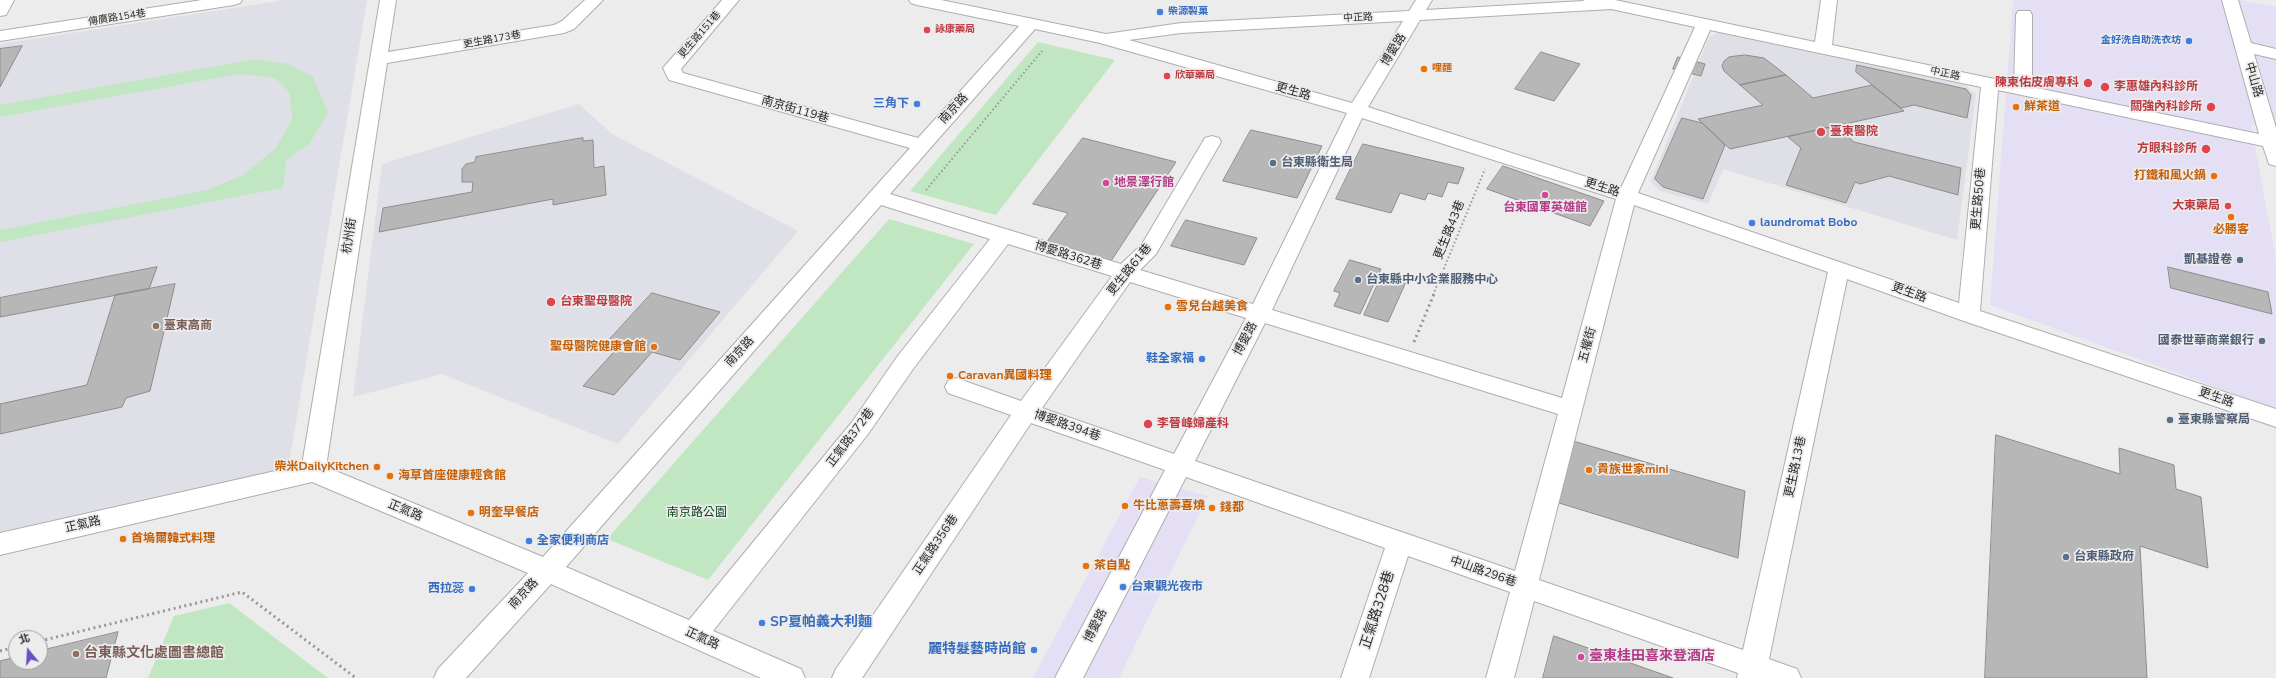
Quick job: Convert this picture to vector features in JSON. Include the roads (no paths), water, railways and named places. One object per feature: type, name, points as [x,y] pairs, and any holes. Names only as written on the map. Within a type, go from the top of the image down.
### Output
[{"type":"street","points":[[0,11],[6,0]]},
{"type":"street","points":[[102,20],[110,0]]},
{"type":"street","name":"傳廣路154巷","points":[[0,36],[234,0]]},
{"type":"street","name":"杭州街","points":[[313,472],[388,0]]},
{"type":"street","name":"更生路173巷","points":[[379,59],[558,29],[568,25],[595,0]]},
{"type":"street","name":"更生路151巷","points":[[672,71],[672,68],[731,0]]},
{"type":"street","name":"更生路","points":[[917,0],[1103,38],[1357,110],[1627,196],[1839,268],[1969,315],[2276,418]]},
{"type":"street","name":"中正路","points":[[1591,0],[1614,2],[1990,84],[2274,142]]},
{"type":"street","points":[[1823,47],[1829,0]]},
{"type":"street","name":"中山路","points":[[2230,0],[2274,142],[2276,160]]},
{"type":"street","name":"中正路","points":[[1103,38],[1181,28],[1420,7],[1614,2]]},
{"type":"street","name":"博愛路","points":[[1069,678],[1259,314],[1357,110],[1420,7]]},
{"type":"street","points":[[2023,91],[2024,15]]},
{"type":"street","name":"五權街","points":[[1500,678],[1627,196],[1705,23]]},
{"type":"street","name":"南京路","points":[[448,678],[546,570],[877,197],[921,145],[1030,24]]},
{"type":"street","points":[[2244,46],[2276,54]]},
{"type":"street","name":"南京街119巷","points":[[672,71],[675,76],[921,145]]},
{"type":"street","name":"更生路50巷","points":[[1969,315],[1990,84]]},
{"type":"street","name":"更生路61巷","points":[[1026,412],[1125,273],[1149,249],[1212,142]]},
{"type":"street","name":"博愛路362巷","points":[[877,197],[1571,409]]},
{"type":"street","name":"正氣路372巷","points":[[692,635],[860,428],[905,363],[1003,236]]},
{"type":"street","name":"更生路13巷","points":[[1752,672],[1839,268]]},
{"type":"street","name":"博愛路394巷","points":[[956,387],[1179,465]]},
{"type":"street","name":"正氣路356巷","points":[[846,678],[1026,412]]},
{"type":"street","name":"中山路296巷","points":[[1179,465],[1525,586],[1752,672],[1787,678]]},
{"type":"street","name":"正氣路","points":[[0,544],[313,472],[546,570],[791,678]]},
{"type":"street","name":"正氣路328巷","points":[[1355,678],[1400,542]]},
{"type":"place","name":"柴源製菓","points":[[1160,12]]},
{"type":"place","name":"詠康藥局","points":[[927,30]]},
{"type":"place","name":"金好洗自助洗衣坊","points":[[2189,41]]},
{"type":"place","name":"哩麵","points":[[1424,69]]},
{"type":"place","name":"欣華藥局","points":[[1167,76]]},
{"type":"place","name":"陳東佑皮膚專科","points":[[2088,83]]},
{"type":"place","name":"李惠雄內科診所","points":[[2105,87]]},
{"type":"place","name":"三角下","points":[[917,104]]},
{"type":"place","name":"鮮茶道","points":[[2016,107]]},
{"type":"place","name":"關強內科診所","points":[[2211,107]]},
{"type":"place","name":"臺東醫院","points":[[1821,132]]},
{"type":"place","name":"方眼科診所","points":[[2206,149]]},
{"type":"place","name":"台東縣衛生局","points":[[1273,163]]},
{"type":"place","name":"打鐵和風火鍋","points":[[2214,176]]},
{"type":"place","name":"地景澤行館","points":[[1106,183]]},
{"type":"place","name":"台東國軍英雄館","points":[[1545,195]]},
{"type":"place","name":"大東藥局","points":[[2228,206]]},
{"type":"place","name":"必勝客","points":[[2231,217]]},
{"type":"place","name":"laundromat Bobo","points":[[1752,223]]},
{"type":"place","name":"凱基證卷","points":[[2240,260]]},
{"type":"place","name":"台東縣中小企業服務中心","points":[[1358,280]]},
{"type":"place","name":"台東聖母醫院","points":[[551,302]]},
{"type":"place","name":"雪兒台越美食","points":[[1168,307]]},
{"type":"place","name":"臺東高商","points":[[156,326]]},
{"type":"place","name":"國泰世華商業銀行","points":[[2262,341]]},
{"type":"place","name":"聖母醫院健康會館","points":[[654,347]]},
{"type":"place","name":"鞋全家福","points":[[1202,359]]},
{"type":"place","name":"Caravan異國料理","points":[[950,376]]},
{"type":"place","name":"臺東縣警察局","points":[[2170,420]]},
{"type":"place","name":"李晉峰婦產科","points":[[1148,424]]},
{"type":"place","name":"柴米DailyKitchen","points":[[377,467]]},
{"type":"place","name":"貴族世家mini","points":[[1589,470]]},
{"type":"place","name":"海草首座健康輕食館","points":[[390,476]]},
{"type":"place","name":"牛比蔥壽喜燒","points":[[1125,506]]},
{"type":"place","name":"錢都","points":[[1212,508]]},
{"type":"place","name":"明奎早餐店","points":[[471,513]]},
{"type":"place","name":"首塢爾韓式料理","points":[[123,539]]},
{"type":"place","name":"全家便利商店","points":[[529,541]]},
{"type":"place","name":"台東縣政府","points":[[2066,557]]},
{"type":"place","name":"茶自點","points":[[1086,566]]},
{"type":"place","name":"台東觀光夜市","points":[[1123,587]]},
{"type":"place","name":"西拉蕊","points":[[472,589]]},
{"type":"place","name":"SP夏帕義大利麵","points":[[762,623]]},
{"type":"place","name":"麗特髮藝時尚館","points":[[1034,650]]},
{"type":"place","name":"台東縣文化處圖書總館","points":[[76,654]]},
{"type":"place","name":"臺東桂田喜來登酒店","points":[[1581,657]]},
{"type":"park label","name":"南京路公園","points":[[697,513]]}]
